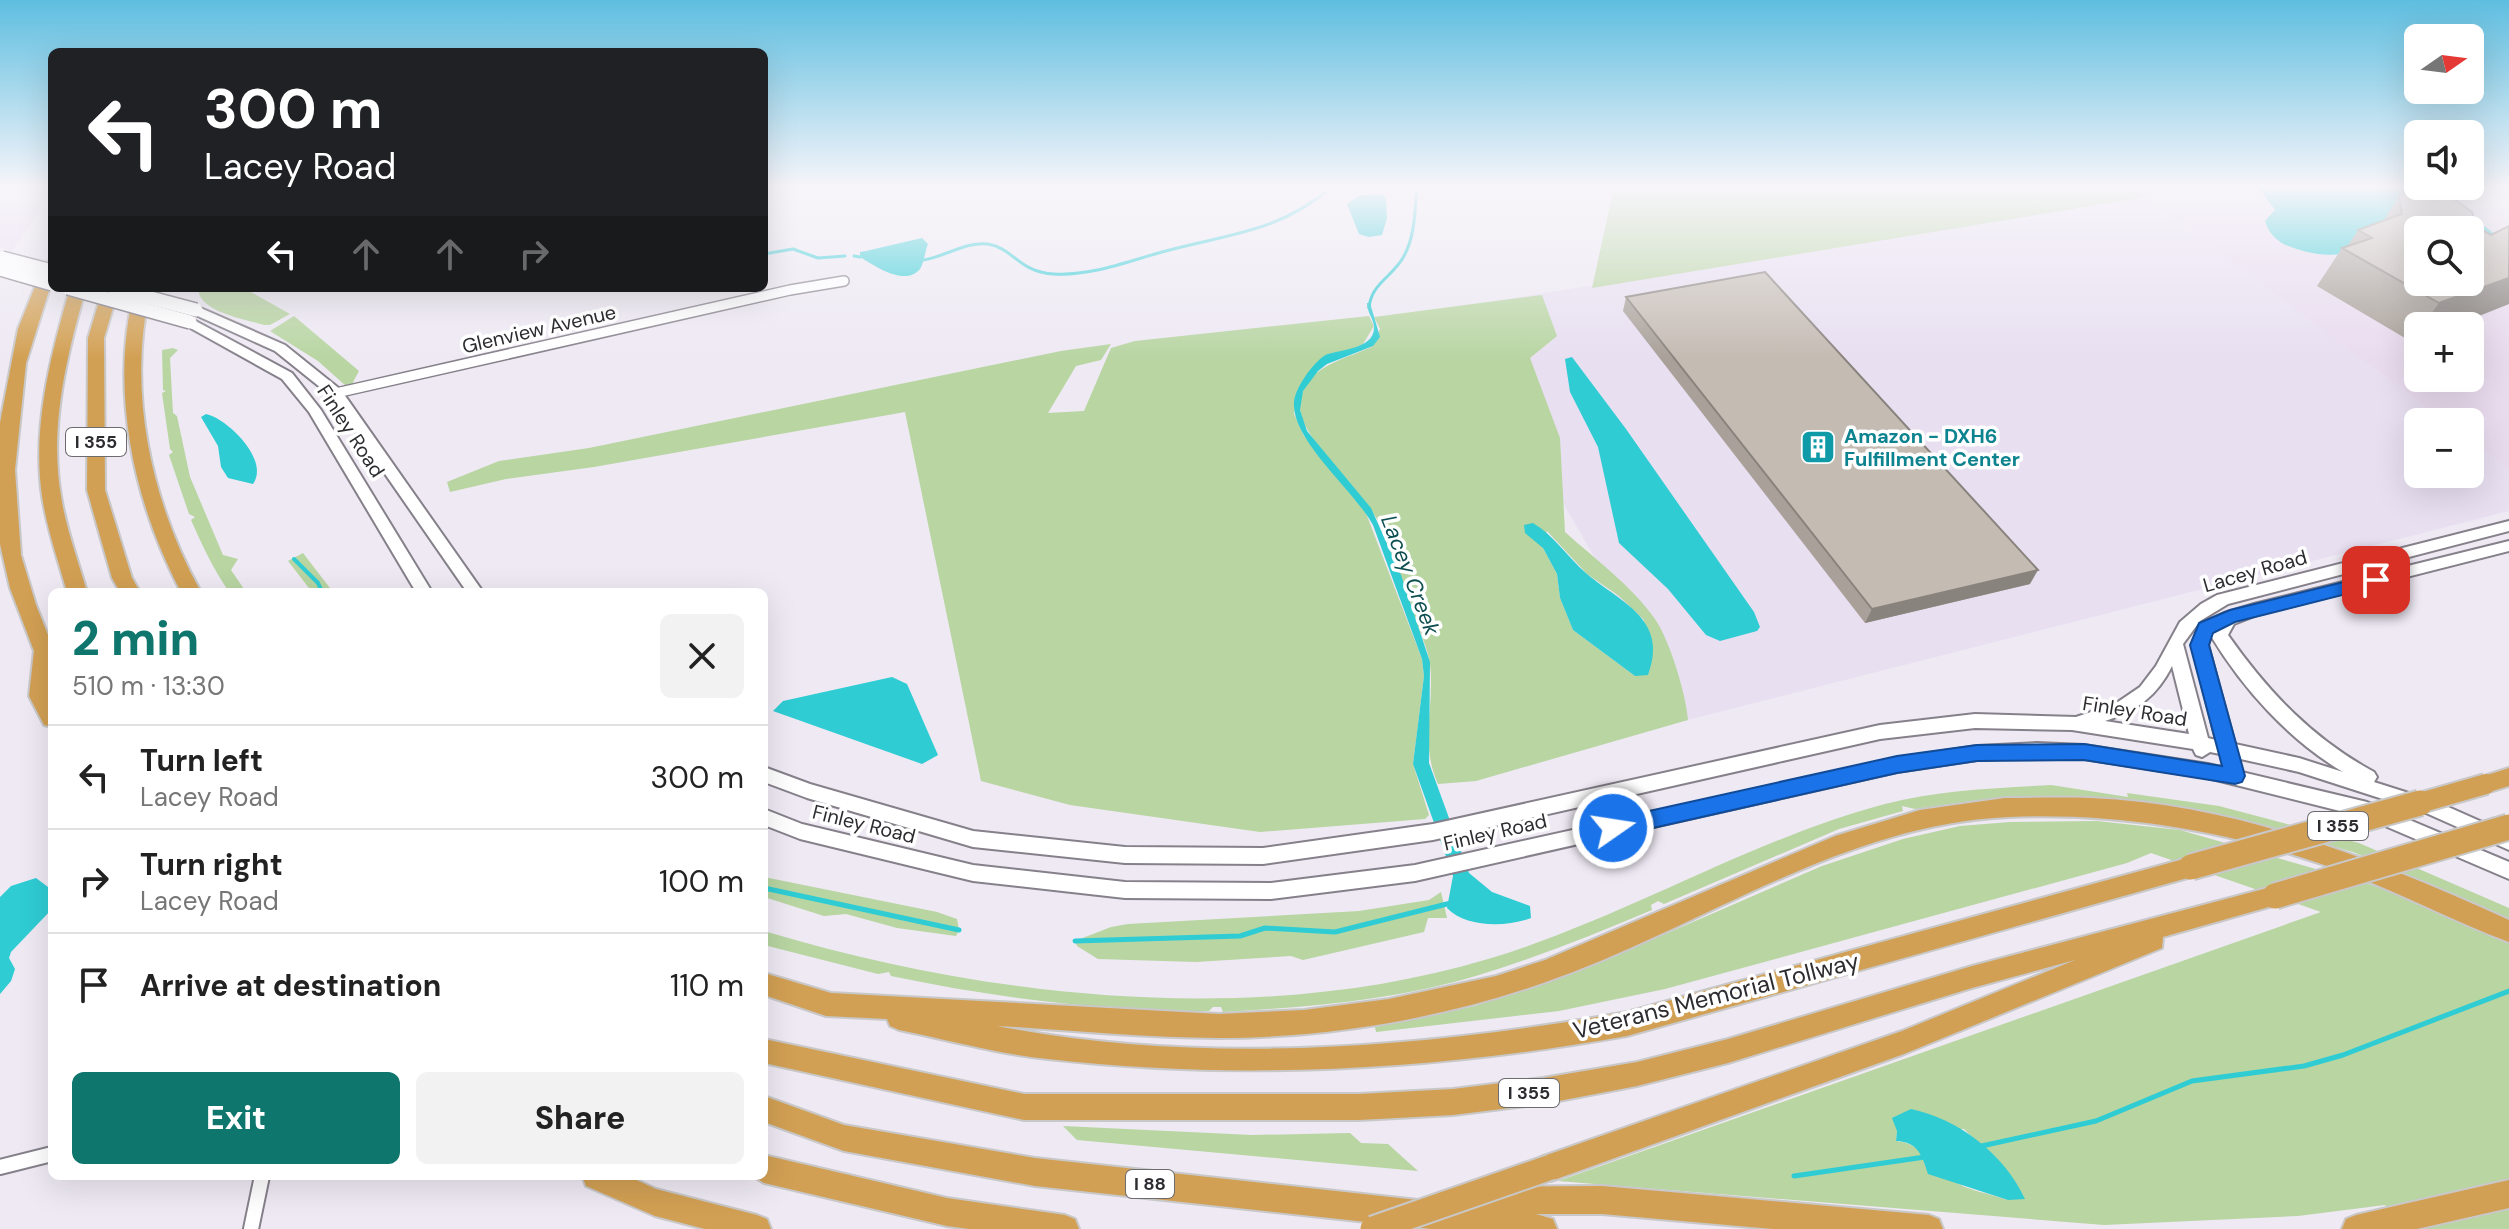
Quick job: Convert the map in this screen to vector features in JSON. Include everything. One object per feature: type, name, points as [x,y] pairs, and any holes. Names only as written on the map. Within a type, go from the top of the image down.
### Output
[{"type":"highway","points":[[48,272],[35,298],[13,373],[6,456],[9,541],[36,635],[48,660],[40,696],[48,711]]},
{"type":"highway","points":[[76,588],[50,485],[52,419],[59,354],[77,292]]},
{"type":"highway","name":"I 355","points":[[111,292],[96,338],[96,490],[128,588]]},
{"type":"highway","name":"I 355","points":[[142,292],[133,327],[132,394],[149,490],[189,588]]},
{"type":"highway","name":"Veterans Memorial Tollway","points":[[768,985],[826,1004],[1044,1047],[1165,1058],[1291,1060],[1542,1039],[1627,1024],[2509,777]]},
{"type":"highway","points":[[826,1004],[1218,1026],[1301,1021],[1447,1000],[1512,982],[1586,955],[1872,832],[1951,812],[1999,807],[2096,807],[2143,811],[2204,822],[2273,840],[2365,870],[2460,907],[2509,931]]},
{"type":"highway","name":"I 355","points":[[768,1052],[1024,1107],[1359,1107],[1453,1102],[1543,1091],[1637,1074],[1728,1051],[1972,977],[2226,910],[2509,827]]},
{"type":"highway","points":[[1373,1229],[1904,1042],[2226,910]]},
{"type":"highway","name":"I 88","points":[[768,1110],[844,1138],[1035,1172],[1324,1202],[1543,1229]]},
{"type":"highway","points":[[768,1170],[947,1212],[1065,1229]]},
{"type":"highway","points":[[605,1180],[655,1202],[757,1229]]},
{"type":"highway","points":[[2356,1229],[2509,1194]]},
{"type":"highway","points":[[1324,1202],[1602,1200],[1929,1229]]},
{"type":"main road","points":[[1,261],[48,270]]},
{"type":"main road","points":[[1,261],[48,282]]},
{"type":"main road","name":"Finley Road","points":[[86,292],[229,323],[280,348],[336,393],[472,588]]},
{"type":"main road","name":"Finley Road","points":[[124,292],[193,316],[287,376],[314,410],[422,588]]},
{"type":"main road","name":"Lacey Road","points":[[2072,723],[2103,716],[2142,695],[2152,685],[2196,612],[2223,599],[2509,526]]},
{"type":"main road","name":"Lacey Road","points":[[2227,749],[2200,645],[2206,628],[2230,617],[2509,546]]},
{"type":"main road","points":[[2230,617],[2219,635],[2278,710],[2308,740],[2343,765],[2431,807]]},
{"type":"main road","points":[[2175,643],[2208,771]]},
{"type":"main road","name":"Finley Road","points":[[768,776],[807,791],[973,839],[1125,855],[1263,856],[1433,832],[1880,732],[1975,721],[2072,723],[2200,743],[2348,779],[2431,807],[2509,842]]},
{"type":"main road","points":[[2227,749],[2235,776]]},
{"type":"main road","name":"Finley Road","points":[[768,819],[800,831],[973,873],[1125,890],[1271,891],[1415,873],[1897,765],[1977,753],[2084,752],[2235,776],[2367,810],[2509,871]]},
{"type":"street","name":"Glenview Avenue","points":[[336,393],[790,290],[844,281]]},
{"type":"street","points":[[0,1167],[48,1155]]},
{"type":"street","points":[[251,1229],[261,1180]]},
{"type":"shaded area","points":[[0,244],[17,244],[12,251]]},
{"type":"shaded area","points":[[1850,244],[2209,244],[2427,408],[2404,408],[2404,488],[2484,488],[2484,451],[2509,470],[2509,511],[1688,720],[1451,308]]},
{"type":"shaded area","points":[[2208,244],[2404,244],[2404,296],[2484,296],[2484,244],[2509,244],[2509,470],[2484,451],[2484,408],[2426,408],[2405,392],[2484,392],[2484,312],[2404,312],[2404,391]]},
{"type":"green space","points":[[1602,244],[1858,244],[1592,288]]},
{"type":"green space","points":[[199,292],[251,292],[290,314],[264,325],[214,309]]},
{"type":"green space","points":[[1542,295],[1557,336],[1530,358],[1560,438],[1565,532],[1624,584],[1655,619],[1676,668],[1688,720],[1476,781],[1438,784],[1428,739],[1430,664],[1404,587],[1373,513],[1311,435],[1300,408],[1302,394],[1316,374],[1337,361],[1373,346],[1380,329],[1374,317]],"holes":[[[1547,531],[1587,574],[1619,596],[1644,620],[1635,676],[1573,630],[1560,598],[1557,574],[1543,548]]]},
{"type":"green space","points":[[294,316],[359,371],[353,382],[355,386],[346,386],[318,361],[270,331]]},
{"type":"green space","points":[[1369,316],[1374,326],[1363,344],[1344,353],[1325,356],[1308,374],[1295,396],[1294,414],[1304,436],[1364,508],[1422,659],[1424,676],[1413,764],[1429,815],[1425,819],[1260,832],[1070,805],[981,781],[905,412],[594,467],[506,479],[450,492],[447,482],[499,461],[589,448],[1061,351],[1111,344],[1101,360],[1076,366],[1048,413],[1084,411],[1111,348],[1135,341]]},
{"type":"green space","points":[[162,350],[178,350],[170,358],[173,413],[177,416],[190,477],[223,555],[238,559],[231,570],[243,588],[227,588],[191,520],[195,517],[189,514],[169,455],[173,452],[162,393],[166,391],[163,390]]},
{"type":"green space","points":[[303,553],[330,588],[309,588],[288,561]]},
{"type":"green space","points":[[2051,785],[2219,806],[2359,843],[2509,908],[2509,920],[2353,852],[2258,825],[2080,798],[1979,800],[1915,809],[1902,806],[1903,811],[1839,829],[1664,904],[1658,901],[1651,905],[1652,910],[1523,961],[1416,991],[1320,1005],[1223,1012],[1221,1007],[1213,1007],[1209,1011],[1129,1009],[1049,1002],[930,984],[891,976],[889,972],[878,974],[768,946],[768,932],[851,955],[941,974],[1032,988],[1125,996],[1218,998],[1310,993],[1400,980],[1488,959],[1588,923],[1735,858],[1834,819],[1905,799]]},
{"type":"green space","points":[[2097,821],[2180,830],[2389,890],[2509,942],[2509,1229],[2402,1229],[2385,1205],[2298,1216],[2104,1225],[1558,1181],[2321,912],[2151,853],[2127,863],[1665,989],[1559,1011],[1376,1032],[1375,1027],[1475,1006],[1580,971],[1822,866],[1903,839],[1960,826]],"holes":[[[1964,1129],[1984,1149],[2007,1200],[1959,1184],[1922,1152],[1896,1141],[1897,1131]]]},
{"type":"green space","points":[[768,878],[937,912],[957,919],[959,930],[956,936],[897,928],[846,914],[824,916],[768,898]]},
{"type":"green space","points":[[1441,892],[1447,918],[1428,918],[1424,932],[1303,960],[1291,956],[1196,962],[1098,959],[1077,946],[1075,941],[1128,924],[1359,911],[1429,900]]},
{"type":"green space","points":[[1063,1126],[1252,1135],[1350,1133],[1361,1143],[1388,1144],[1418,1171],[1077,1140]]},
{"type":"water","points":[[894,244],[928,244],[920,269],[906,276],[874,265],[860,257],[860,252]]},
{"type":"water","points":[[2286,244],[2373,244],[2350,253],[2319,254]]},
{"type":"water","points":[[1367,303],[1370,303],[1380,337],[1373,346],[1327,364],[1318,371],[1303,391],[1300,410],[1307,431],[1371,508],[1401,575],[1430,662],[1429,763],[1469,873],[1492,892],[1530,906],[1531,918],[1521,921],[1487,924],[1455,915],[1447,908],[1453,876],[1413,764],[1424,676],[1422,659],[1373,525],[1313,448],[1296,417],[1295,396],[1315,364],[1324,356],[1362,345],[1373,334],[1374,326]]},
{"type":"water","points":[[1572,357],[1754,612],[1760,627],[1757,631],[1720,641],[1706,635],[1668,589],[1619,543],[1598,447],[1570,392],[1565,359]]},
{"type":"water","points":[[206,414],[225,424],[244,442],[256,464],[257,474],[253,484],[228,478],[221,467],[218,446],[201,417]]},
{"type":"water","points":[[1533,523],[1587,574],[1638,615],[1652,640],[1653,656],[1648,675],[1635,676],[1573,630],[1560,598],[1557,574],[1543,548],[1525,533],[1524,525]]},
{"type":"water","points":[[892,677],[907,684],[938,755],[922,764],[773,711],[783,701]]},
{"type":"water","points":[[36,878],[48,887],[48,913],[11,952],[9,958],[15,969],[11,981],[0,994],[0,897],[11,886]]},
{"type":"water","points":[[1911,1109],[1946,1121],[1978,1141],[2005,1167],[2025,1199],[2008,1200],[1928,1174],[1918,1151],[1909,1144],[1896,1141],[1897,1131],[1892,1118]]},
{"type":"building","points":[[2353,244],[2404,244],[2404,283],[2342,248]]},
{"type":"building","points":[[2484,244],[2509,244],[2509,278],[2484,287]]},
{"type":"building","name":"Amazon - DXH6 Fulfillment Center","points":[[1765,272],[2038,570],[1872,609],[1626,297]]},
{"type":"building","points":[[2427,296],[2459,296],[2439,303]]},
{"type":"waterway","points":[[923,260],[977,244]]},
{"type":"waterway","points":[[990,244],[1033,269],[1054,274],[1095,271],[1194,244]]},
{"type":"waterway","name":"Lacey Creek","points":[[1369,308],[1374,292],[1399,263],[1409,244]]},
{"type":"waterway","points":[[768,253],[793,249],[818,258],[845,256]]},
{"type":"waterway","points":[[854,256],[860,257]]},
{"type":"waterway","points":[[294,559],[320,588]]},
{"type":"waterway","points":[[768,889],[959,930]]},
{"type":"waterway","points":[[1075,941],[1240,936],[1265,928],[1335,932],[1451,903]]},
{"type":"waterway","points":[[1977,1147],[2096,1121],[2192,1081],[2304,1066],[2343,1055],[2509,991]]},
{"type":"waterway","points":[[1794,1176],[1925,1157]]},
{"type":"place","name":"Amazon - DXH6 Fulfillment Center","points":[[1818,447]]},
{"type":"route","points":[[1613,828],[1897,765],[1977,753],[2037,750],[2084,752],[2235,776],[2200,645],[2206,628],[2254,610],[2376,580]]}]
